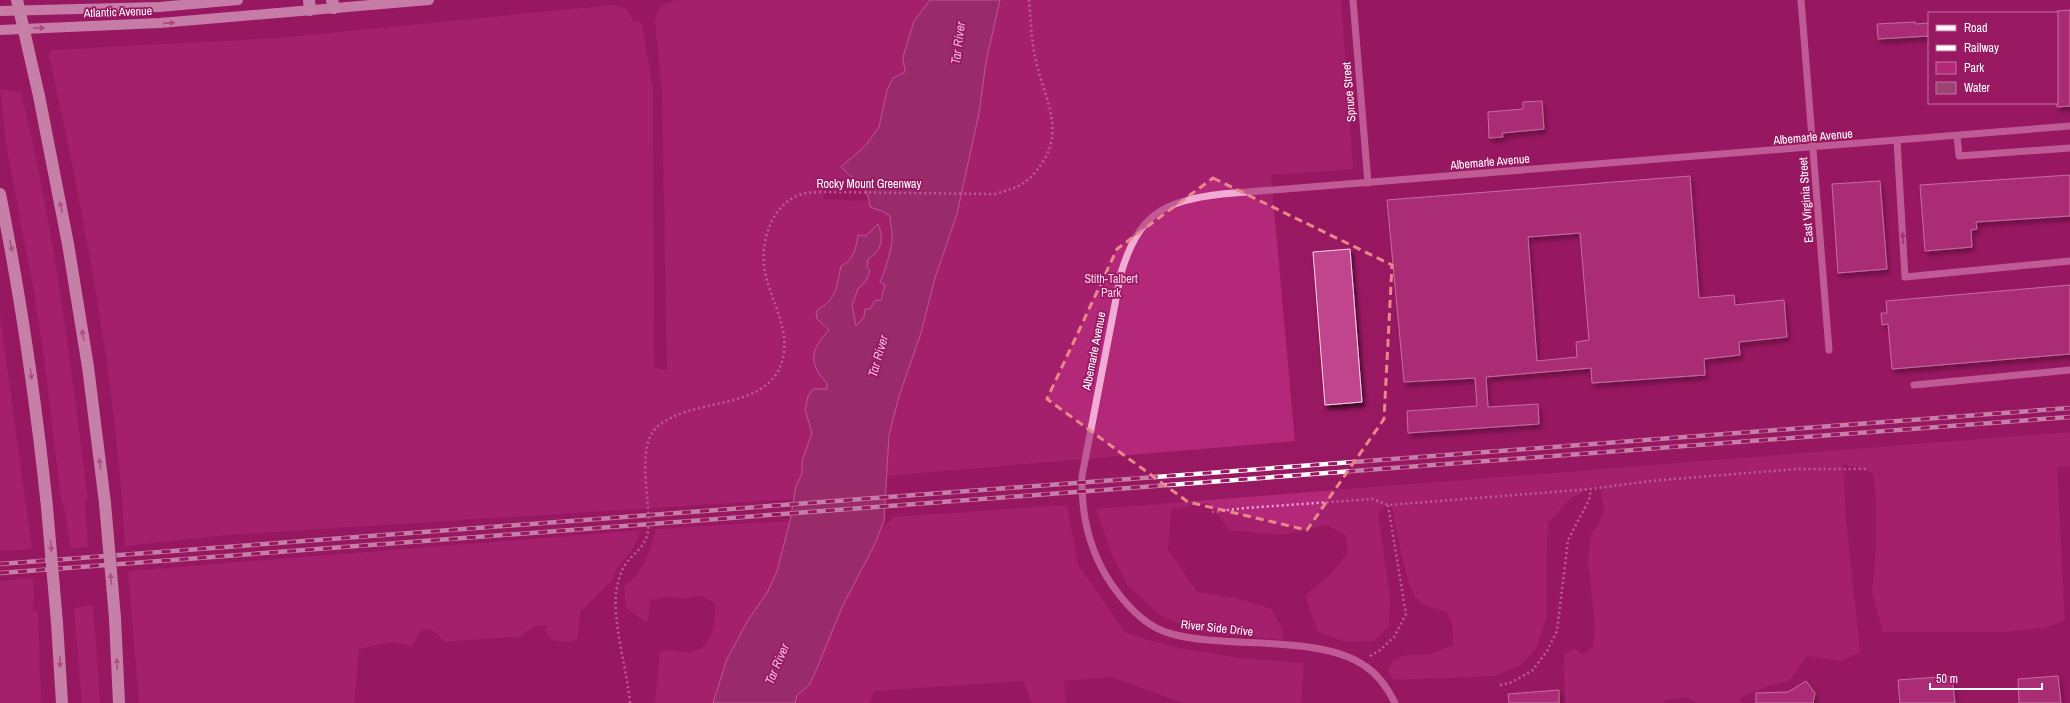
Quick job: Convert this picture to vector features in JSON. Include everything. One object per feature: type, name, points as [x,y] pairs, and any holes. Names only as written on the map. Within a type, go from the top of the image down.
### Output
[{"type":"highway","points":[[17,0],[68,244],[88,367],[105,503],[119,703]]},
{"type":"highway","points":[[0,194],[12,254],[32,375],[47,508],[62,703]]},
{"type":"main road","name":"Atlantic Avenue","points":[[0,11],[159,7],[238,0]]},
{"type":"main road","name":"Atlantic Avenue","points":[[0,30],[160,23],[309,5],[429,0]]},
{"type":"street","name":"Spruce Street","points":[[1352,0],[1368,183]]},
{"type":"street","name":"East Virginia Street","points":[[1801,0],[1814,148],[1828,350]]},
{"type":"street","name":"Albemarle Avenue","points":[[1088,441],[1121,273],[1129,247],[1140,229],[1150,219],[1173,204],[1203,196],[1814,148],[2070,126]]},
{"type":"street","points":[[1957,136],[1959,156],[2070,148]]},
{"type":"street","points":[[1897,141],[1905,277],[2070,261]]},
{"type":"street","points":[[1914,385],[2070,370]]},
{"type":"street","name":"River Side Drive","points":[[1088,441],[1082,476],[1082,500],[1086,524],[1094,552],[1103,571],[1132,610],[1152,625],[1171,634],[1202,640],[1309,648],[1339,654],[1365,666],[1386,686],[1396,703]]},
{"type":"path","name":"Rocky Mount Greenway","points":[[630,703],[616,615],[616,594],[624,566],[642,547],[648,529],[645,462],[651,435],[657,426],[675,417],[702,406],[747,396],[761,390],[771,381],[780,367],[784,351],[783,330],[765,272],[764,256],[770,223],[776,213],[790,200],[805,194],[829,192],[995,194],[1019,187],[1035,173],[1043,161],[1054,136],[1051,113],[1036,60],[1029,0]]},
{"type":"path","points":[[1212,512],[1245,508],[1372,499],[1388,505],[1590,489],[1797,469],[1868,469]]},
{"type":"path","points":[[1500,685],[1510,683],[1532,671],[1547,651],[1557,631],[1568,540],[1589,500],[1590,489]]},
{"type":"path","points":[[1359,663],[1380,650],[1394,637],[1406,614],[1388,505]]},
{"type":"highlighted area","points":[[1213,178],[1392,265],[1384,419],[1307,530],[1188,502],[1047,399],[1117,249]]},
{"type":"green space","points":[[678,0],[930,0],[914,21],[903,57],[905,72],[893,78],[887,90],[879,127],[866,145],[851,158],[848,174],[859,180],[864,187],[825,186],[823,199],[869,201],[870,207],[882,211],[890,216],[892,243],[887,265],[880,282],[885,285],[883,293],[856,327],[852,305],[858,288],[866,281],[870,270],[867,267],[866,236],[858,235],[854,254],[849,261],[841,266],[834,293],[827,302],[822,305],[817,319],[829,331],[819,341],[815,349],[814,356],[826,380],[827,389],[821,389],[805,410],[812,433],[802,461],[802,474],[796,486],[794,499],[228,535],[125,546],[121,484],[97,300],[75,178],[49,56],[51,50],[279,38],[613,5],[627,9],[633,22],[639,22],[642,24],[653,89],[654,368],[667,370],[662,93],[655,22],[657,13],[662,6],[668,2]]},
{"type":"green space","name":"Stith-Talbert Park","points":[[1000,0],[1341,0],[1353,169],[1271,175],[1295,441],[885,476],[889,435],[899,396],[921,333],[935,278],[957,214],[979,113],[986,62]]},
{"type":"green space","points":[[0,89],[21,92],[43,193],[68,347],[82,450],[88,501],[85,502],[88,547],[71,548],[65,512],[61,499],[44,357],[32,281],[7,150]]},
{"type":"green space","points":[[0,315],[32,549],[0,551]]},
{"type":"green space","points":[[2070,432],[2070,466],[2057,467],[2065,620],[2048,627],[2005,632],[1883,632],[1872,593],[1876,548],[1876,499],[1873,473],[1843,464],[1846,518],[1860,652],[1840,661],[1807,656],[1789,681],[1769,686],[1740,698],[1740,703],[1698,703],[1687,697],[1664,700],[1664,703],[1565,703],[1564,654],[1574,649],[1583,655],[1593,646],[1595,627],[1588,561],[1591,534],[1598,525],[1604,509],[1600,485],[1571,498],[1548,523],[1546,573],[1547,616],[1536,649],[1521,665],[1494,676],[1393,680],[1388,671],[1393,660],[1406,655],[1428,655],[1453,645],[1453,627],[1447,612],[1425,605],[1419,601],[1414,594],[1405,569],[1390,501],[1378,513],[1390,598],[1389,626],[1374,641],[1346,642],[1318,632],[1305,596],[1333,572],[1348,552],[1345,534],[1326,525],[1284,535],[1230,530],[1208,503],[1171,509],[1168,549],[1197,592],[1237,598],[1271,609],[1281,626],[1284,640],[1198,632],[1160,615],[1128,586],[1112,555],[1096,509]]},
{"type":"green space","points":[[1067,505],[1078,565],[1125,632],[1148,640],[1180,648],[1239,658],[1304,663],[1301,703],[1183,703],[1111,677],[1064,681],[1066,703],[1032,703],[1023,681],[874,691],[870,703],[790,703],[860,552],[893,517]]},
{"type":"green space","points":[[790,521],[774,580],[727,659],[713,703],[655,703],[660,652],[671,650],[688,652],[703,647],[708,642],[713,628],[715,604],[703,596],[685,598],[667,597],[650,600],[649,615],[646,622],[626,608],[624,586],[637,574],[641,568],[649,553],[656,529]]},
{"type":"green space","points":[[641,530],[632,551],[617,568],[612,580],[580,612],[577,640],[565,642],[552,640],[547,634],[546,625],[534,626],[518,638],[508,637],[444,642],[435,632],[422,629],[412,646],[393,642],[359,650],[354,703],[139,703],[128,571]]},
{"type":"green space","points":[[33,578],[34,600],[32,612],[38,611],[41,703],[0,703],[0,581]]},
{"type":"green space","points":[[93,605],[100,703],[82,703],[74,608]]},
{"type":"water","name":"Tar River","points":[[930,0],[1000,0],[986,62],[979,113],[957,214],[935,278],[921,333],[899,396],[889,435],[884,521],[874,546],[843,605],[815,673],[809,685],[797,695],[795,703],[713,703],[727,659],[747,622],[768,591],[777,571],[790,521],[796,486],[802,474],[802,461],[812,433],[805,410],[808,396],[813,389],[827,389],[827,383],[816,369],[814,356],[818,343],[829,330],[817,319],[816,312],[833,296],[841,266],[852,257],[858,235],[866,236],[878,224],[881,234],[879,248],[873,256],[868,259],[867,267],[870,270],[866,281],[858,289],[852,305],[856,326],[864,317],[865,309],[870,309],[875,300],[881,300],[885,285],[880,282],[887,265],[892,243],[890,216],[882,211],[870,207],[869,198],[863,187],[841,167],[866,145],[879,127],[887,90],[893,78],[905,72],[903,57],[914,21]]},
{"type":"building","points":[[2070,10],[2070,106],[2057,107],[2058,12],[2057,11]]},
{"type":"building","points":[[1915,22],[1915,24],[1928,23],[1928,36],[1878,39],[1877,24]]},
{"type":"building","points":[[1542,101],[1544,129],[1502,133],[1503,137],[1489,138],[1488,112],[1523,109],[1523,102]]},
{"type":"building","points":[[2070,175],[2070,216],[1976,222],[1977,229],[1971,230],[1972,247],[1925,251],[1920,185]]},
{"type":"building","points":[[1690,176],[1699,298],[1734,295],[1735,305],[1784,300],[1787,337],[1739,342],[1740,355],[1704,359],[1705,375],[1592,383],[1591,368],[1486,377],[1488,407],[1538,404],[1539,424],[1408,433],[1407,411],[1477,406],[1475,378],[1404,382],[1387,200]],"holes":[[[1580,233],[1589,340],[1576,342],[1577,357],[1537,361],[1528,237]]]},
{"type":"building","points":[[1880,181],[1887,269],[1838,273],[1832,184]]},
{"type":"building","points":[[1350,249],[1362,402],[1325,405],[1313,252]]},
{"type":"building","points":[[2070,285],[2070,354],[1892,369],[1888,324],[1882,325],[1881,313],[1887,313],[1886,301]]},
{"type":"building","points":[[1952,676],[1955,703],[1900,703],[1898,680]]},
{"type":"building","points":[[2058,676],[2061,703],[2019,703],[2018,679]]},
{"type":"building","points":[[1806,681],[1815,693],[1813,703],[1756,703],[1756,693],[1788,692]]},
{"type":"building","points":[[1559,690],[1559,703],[1509,703],[1508,694]]},
{"type":"railway","points":[[0,564],[2070,408]]},
{"type":"railway","points":[[0,573],[2070,417]]}]
